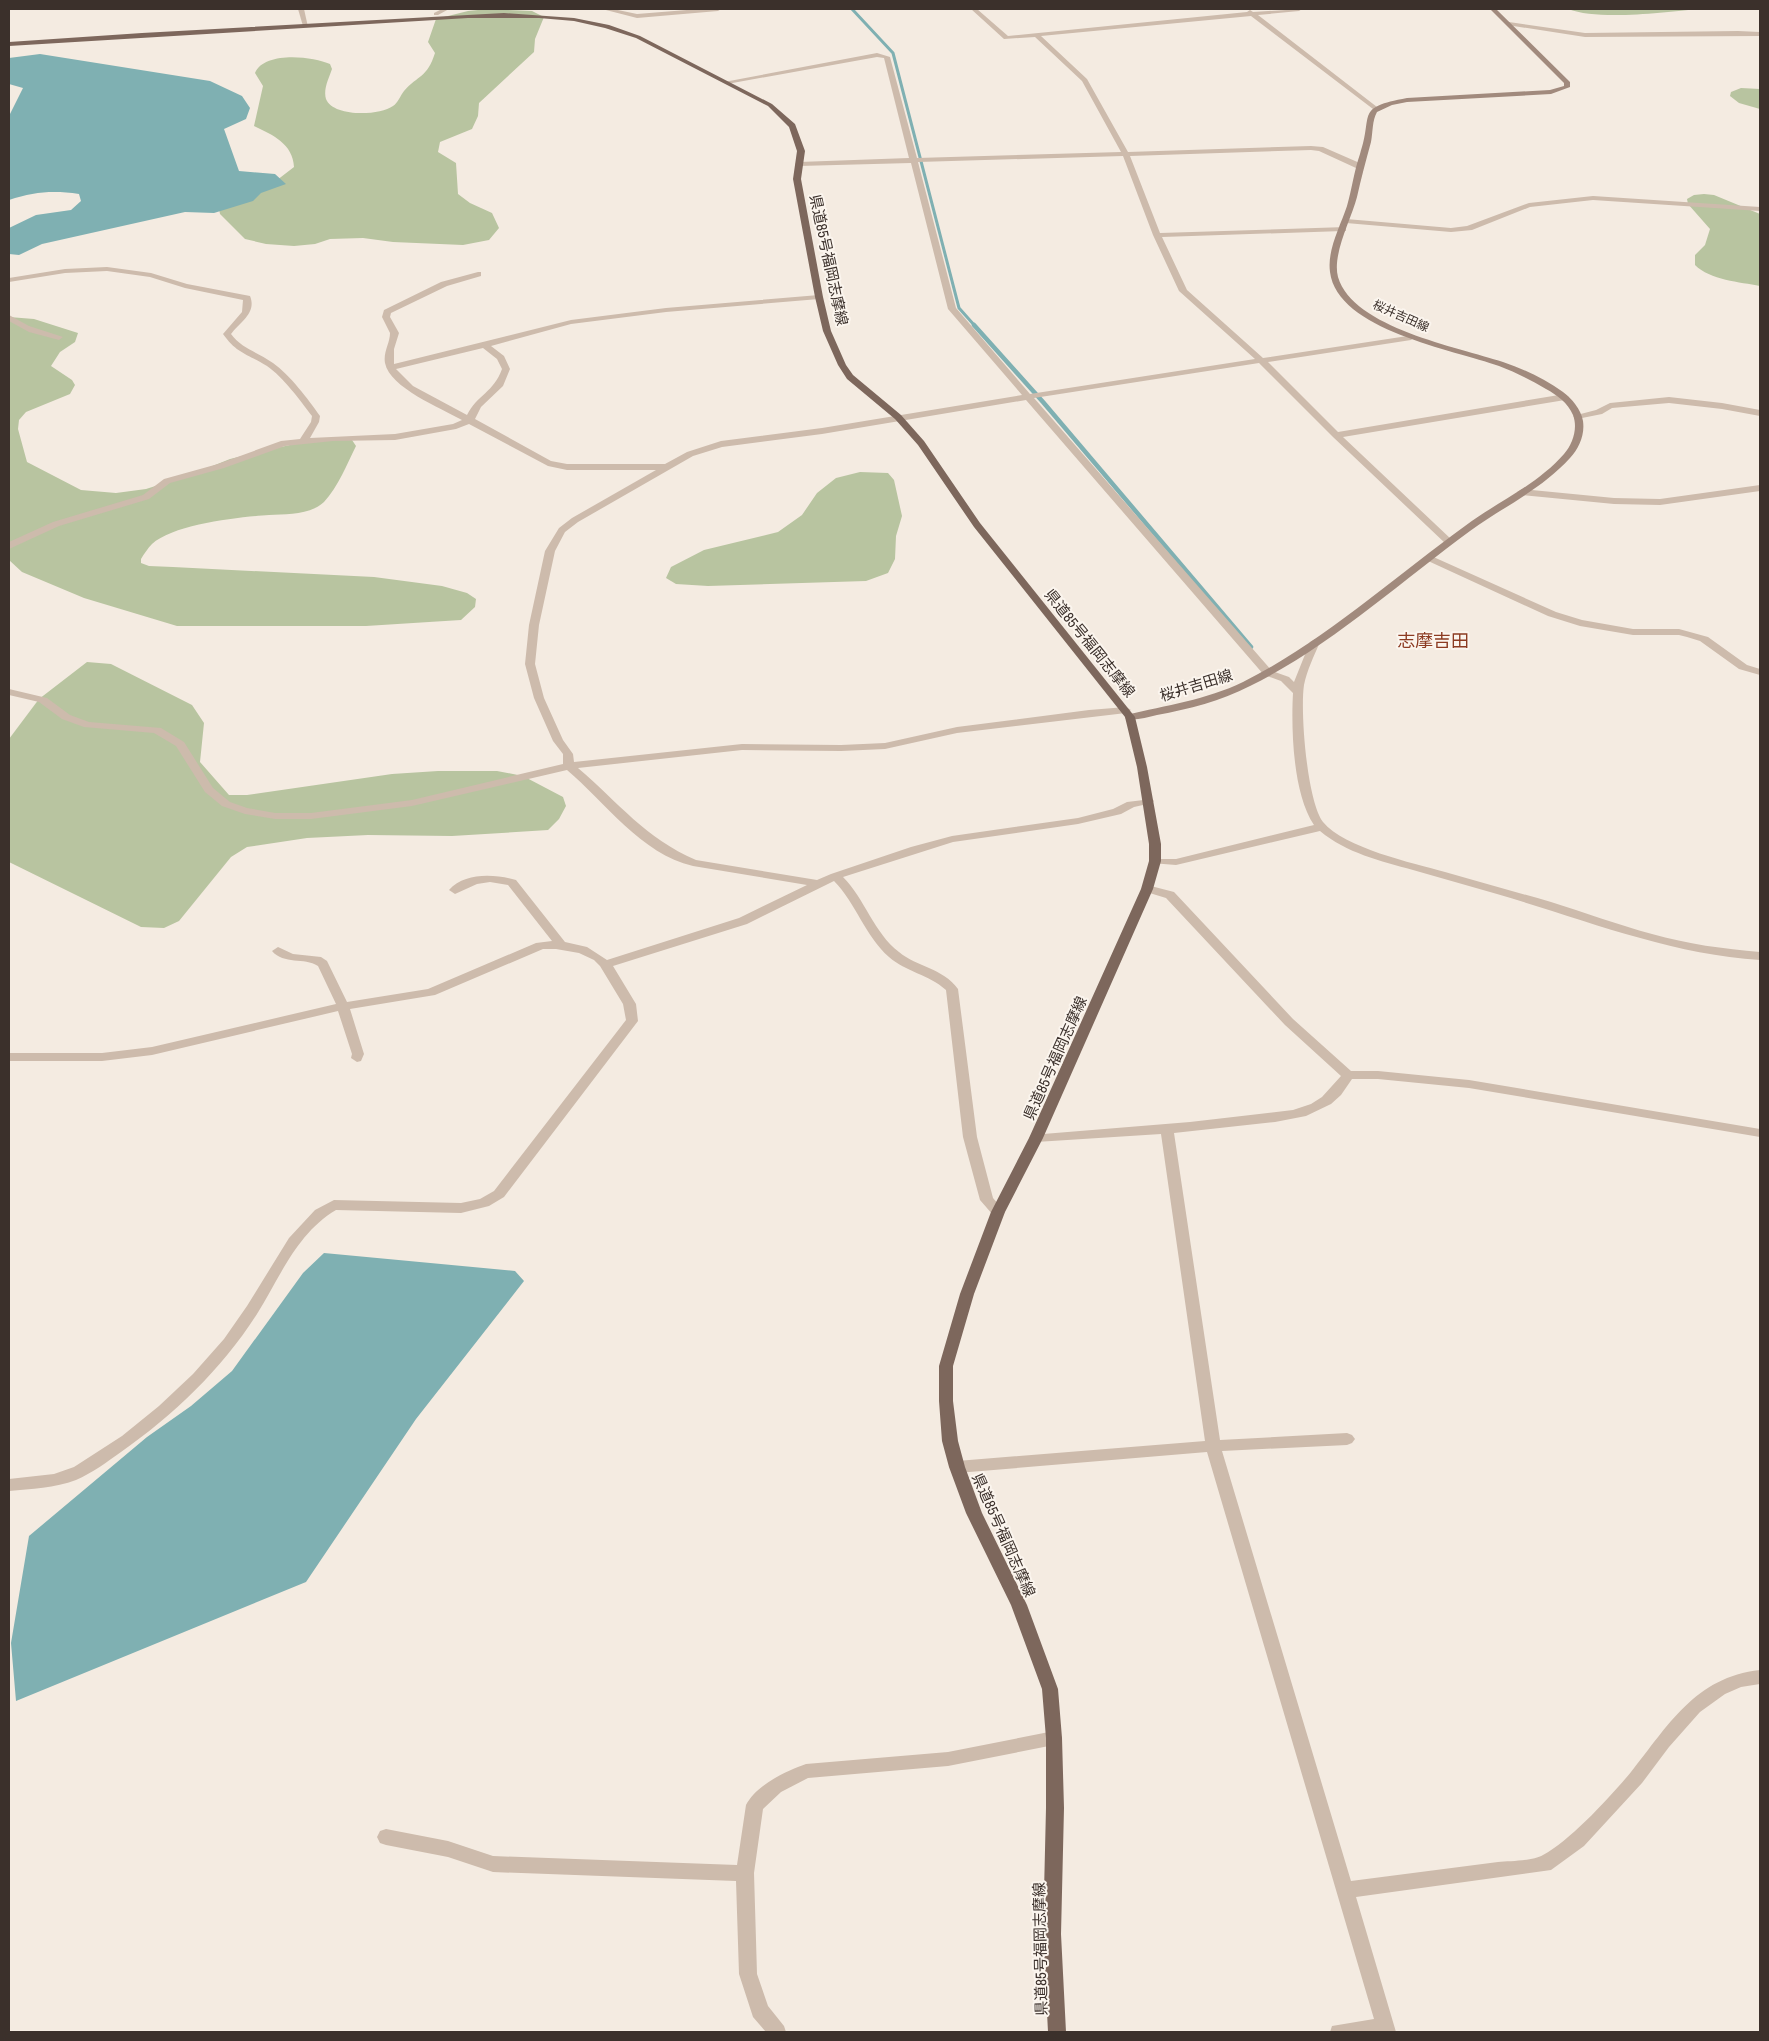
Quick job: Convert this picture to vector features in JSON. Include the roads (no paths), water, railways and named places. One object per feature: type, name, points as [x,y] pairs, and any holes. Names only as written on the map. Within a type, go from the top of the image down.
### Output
[{"type":"main road","points":[[1375,108],[1407,100],[1551,92],[1567,87],[1568,83],[1493,9]]},
{"type":"main road","name":"県道85号福岡志摩線","points":[[9,44],[61,39],[306,26],[436,14],[570,18],[616,27],[770,105],[792,126],[799,143],[800,164],[797,179],[819,297],[827,332],[842,365],[860,386],[898,417],[921,443],[977,525],[1128,714],[1142,767],[1155,844],[1155,861],[1147,890],[1036,1138],[998,1212],[967,1294],[946,1366],[950,1441],[957,1467],[974,1513],[1019,1605],[1036,1645],[1050,1689],[1054,1738],[1055,1808],[1052,1934],[1058,2032]]},
{"type":"main road","name":"桜井吉田線","points":[[1128,714],[1187,706],[1246,685],[1268,672],[1315,642],[1449,542],[1554,469],[1569,454],[1577,442],[1580,429],[1577,416],[1565,397],[1537,378],[1411,337],[1384,325],[1348,302],[1338,289],[1333,263],[1359,166],[1367,146],[1370,115],[1375,108]]},
{"type":"street","points":[[300,9],[306,26]]},
{"type":"street","points":[[436,14],[446,9]]},
{"type":"street","points":[[605,9],[637,16],[718,9]]},
{"type":"street","points":[[974,9],[1006,38],[1250,11],[1299,9]]},
{"type":"street","points":[[1250,11],[1317,65],[1375,108]]},
{"type":"street","points":[[1509,24],[1522,24],[1584,35],[1760,34]]},
{"type":"street","points":[[1037,36],[1085,80],[1125,152],[1157,235],[1182,291],[1262,361],[1336,436],[1449,542]]},
{"type":"street","points":[[726,82],[877,56],[887,57],[952,309],[1268,672],[1285,679],[1298,692]]},
{"type":"street","points":[[800,164],[1125,152],[1311,148],[1320,149],[1359,166]]},
{"type":"street","points":[[1157,235],[1344,225],[1442,229],[1470,228],[1529,204],[1593,198],[1760,209]]},
{"type":"street","points":[[9,280],[65,271],[107,269],[151,275],[185,286],[247,298],[248,310],[233,324],[227,334],[229,339],[236,346],[271,365],[301,396],[316,416],[315,422],[304,440]]},
{"type":"street","points":[[478,274],[444,284],[387,312],[386,317],[394,328],[389,362],[390,368],[398,379],[410,388],[548,463],[567,467],[668,467]]},
{"type":"street","points":[[390,368],[485,346],[522,333],[571,322],[666,310],[819,297]]},
{"type":"street","points":[[9,317],[17,325],[28,330],[58,336]]},
{"type":"street","points":[[819,884],[693,863],[678,856],[622,817],[583,777],[569,766],[568,754],[558,741],[539,698],[530,664],[534,625],[550,551],[562,530],[575,520],[690,454],[721,444],[822,432],[898,417],[1411,337]]},
{"type":"street","points":[[470,420],[470,416],[501,384],[506,369],[502,358],[485,346]]},
{"type":"street","points":[[1336,436],[1565,397]]},
{"type":"street","points":[[1577,416],[1599,412],[1610,406],[1669,400],[1722,406],[1760,413]]},
{"type":"street","points":[[9,546],[56,524],[146,497],[167,481],[221,466],[268,448],[304,440],[396,437],[456,426],[470,420]]},
{"type":"street","points":[[1522,492],[1614,501],[1660,502],[1760,488]]},
{"type":"street","points":[[1429,558],[1552,614],[1580,623],[1633,632],[1679,632],[1691,635],[1704,640],[1743,667],[1760,672]]},
{"type":"street","name":"桜井吉田線","points":[[1315,642],[1302,671],[1298,692],[1297,724],[1309,807],[1316,821],[1322,827]]},
{"type":"street","points":[[9,692],[43,700],[66,717],[88,725],[157,730],[180,744],[209,790],[226,804],[245,811],[275,816],[311,816],[395,806],[569,766],[742,747],[841,748],[885,746],[957,730],[1089,713],[1128,714]]},
{"type":"street","points":[[606,964],[743,921],[790,900],[835,876],[915,849],[952,839],[1078,821],[1117,812],[1131,804],[1148,801]]},
{"type":"street","points":[[1155,861],[1176,862],[1322,827],[1360,849],[1422,870],[1547,905],[1650,938],[1735,954],[1760,956]]},
{"type":"street","points":[[835,876],[848,887],[876,932],[892,953],[911,966],[940,978],[952,989],[970,1137],[987,1200],[998,1212]]},
{"type":"street","points":[[455,890],[473,880],[512,882],[561,945]]},
{"type":"street","points":[[1147,890],[1170,895],[1289,1022],[1348,1076],[1378,1075],[1469,1084],[1760,1133]]},
{"type":"street","points":[[9,1057],[102,1057],[152,1051],[284,1018],[343,1006],[431,992],[540,946],[552,943],[598,956],[606,964],[629,1003],[633,1014],[632,1021],[499,1194],[484,1203],[461,1208],[334,1205],[321,1210],[307,1224],[243,1324],[205,1371],[163,1411],[123,1444],[70,1476],[42,1482],[9,1485]]},
{"type":"street","points":[[278,951],[290,957],[317,960],[323,964],[343,1006],[358,1054],[357,1058]]},
{"type":"street","points":[[1036,1138],[1167,1130],[1283,1116],[1309,1110],[1328,1100],[1341,1088],[1348,1076]]},
{"type":"street","points":[[1167,1130],[1213,1446],[1386,2029],[1339,2032]]},
{"type":"street","points":[[957,1467],[1213,1446],[1347,1439]]},
{"type":"street","points":[[1345,1890],[1545,1864],[1578,1840],[1636,1778],[1662,1742],[1694,1707],[1720,1689],[1740,1680],[1760,1677]]},
{"type":"street","points":[[777,2032],[760,2011],[748,1974],[745,1873],[755,1805],[776,1787],[806,1771],[948,1759],[1054,1738]]},
{"type":"street","points":[[386,1837],[448,1849],[493,1864],[745,1873]]},
{"type":"water","points":[[40,54],[210,81],[242,96],[250,108],[246,119],[224,129],[239,171],[275,174],[286,184],[261,193],[253,201],[214,213],[185,212],[42,244],[19,255],[9,254],[9,228],[36,215],[71,210],[81,201],[79,194],[60,192],[27,195],[9,200],[9,116],[23,88],[9,84],[9,58]]},
{"type":"water","points":[[324,1253],[515,1271],[524,1281],[416,1419],[306,1582],[16,1701],[11,1643],[29,1536],[147,1437],[191,1406],[232,1371],[303,1273]]},
{"type":"waterway","points":[[852,9],[893,53],[959,308],[975,326]]},
{"type":"waterway","points":[[974,325],[1043,402],[1251,647]]},
{"type":"district","name":"志摩吉田","points":[[1433,640]]}]
